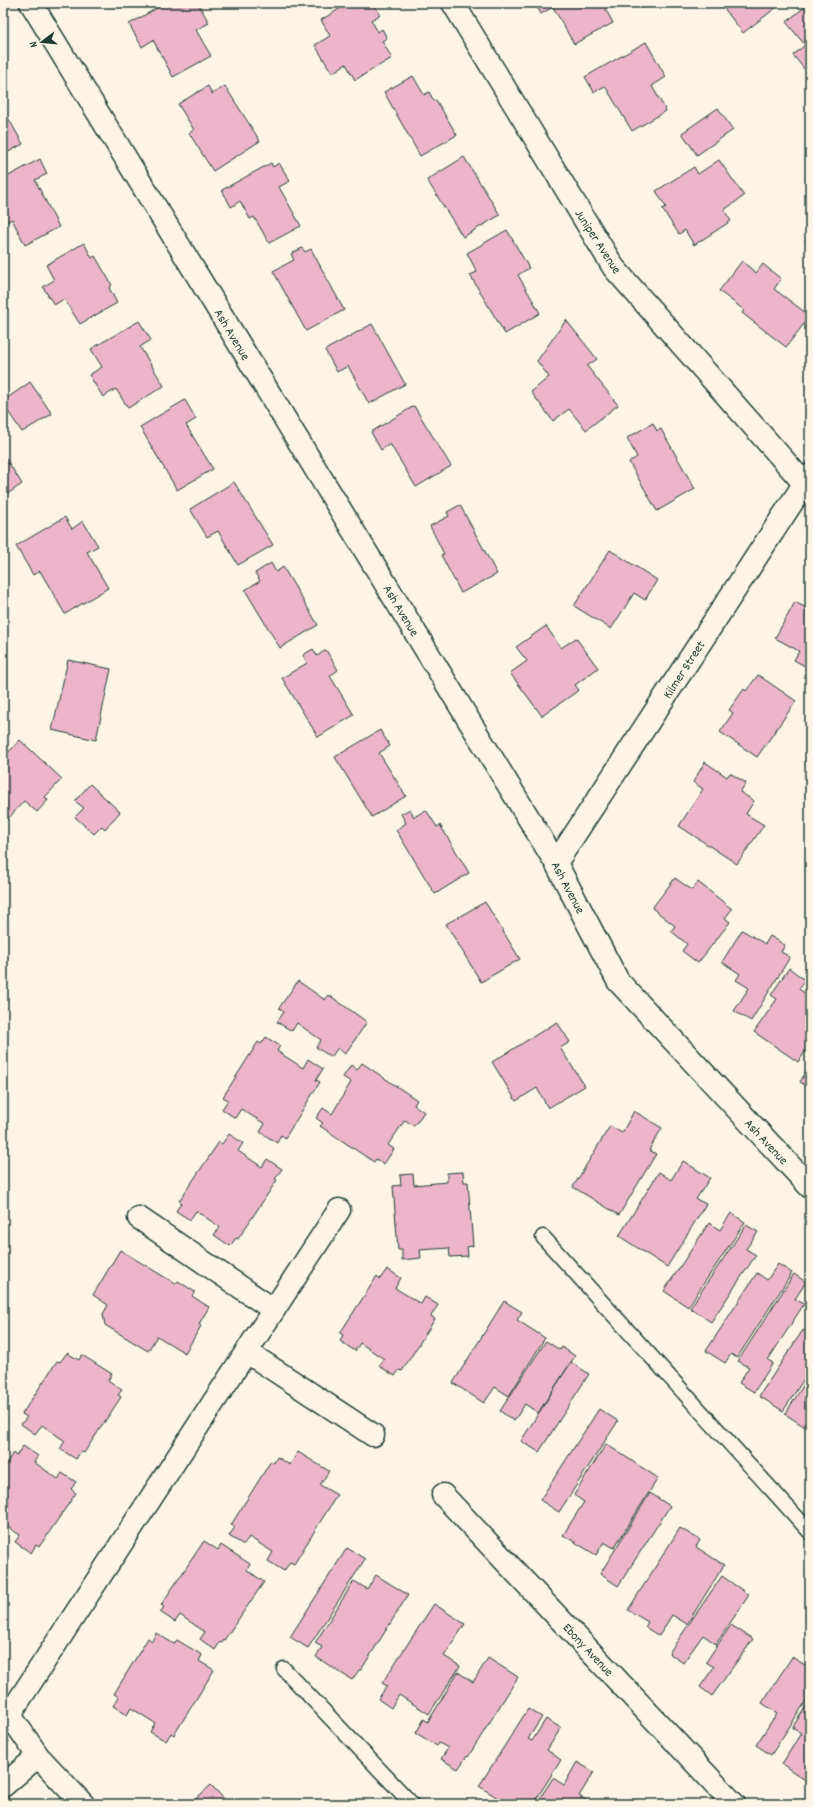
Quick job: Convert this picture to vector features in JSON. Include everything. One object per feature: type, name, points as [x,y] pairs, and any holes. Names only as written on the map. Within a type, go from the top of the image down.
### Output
[{"type":"street","name":"Ash Avenue","points":[[31,3],[556,863],[618,981],[810,1187]]},
{"type":"street","name":"Juniper Avenue","points":[[453,3],[614,268],[808,483]]},
{"type":"street","name":"Kilmer Street","points":[[556,863],[808,483]]},
{"type":"street","points":[[83,1804],[38,1756],[6,1709],[247,1352],[339,1210]]},
{"type":"street","points":[[138,1218],[274,1310]]},
{"type":"street","points":[[247,1352],[373,1435]]},
{"type":"street","name":"Ebony Avenue","points":[[443,1495],[734,1804]]},
{"type":"street","points":[[3,1786],[38,1756]]},
{"type":"lane","points":[[543,1237],[810,1532]]},
{"type":"lane","points":[[284,1669],[412,1804]]},
{"type":"building","points":[[166,3],[198,3],[209,23],[196,30],[211,56],[173,77],[153,40],[142,47],[129,24]]},
{"type":"building","points":[[349,3],[373,3],[380,15],[371,20],[378,32],[382,29],[387,38],[382,41],[392,58],[355,80],[346,64],[332,73],[315,45],[330,36],[321,20]]},
{"type":"building","points":[[535,3],[602,3],[613,23],[574,44],[553,7],[541,14]]},
{"type":"building","points":[[720,3],[782,3],[743,33]]},
{"type":"building","points":[[810,3],[810,66],[805,70],[793,55],[805,45],[786,22]]},
{"type":"building","points":[[646,42],[666,77],[652,86],[666,111],[632,131],[605,86],[594,92],[585,77]]},
{"type":"building","points":[[413,76],[424,95],[429,92],[434,101],[436,100],[457,135],[420,156],[384,92]]},
{"type":"building","points":[[208,86],[212,94],[225,86],[260,141],[213,171],[189,133],[194,130],[178,104]]},
{"type":"building","points":[[718,108],[733,130],[697,155],[682,133]]},
{"type":"building","points":[[3,109],[23,144],[3,155]]},
{"type":"building","points":[[464,157],[500,215],[463,237],[427,180]]},
{"type":"building","points":[[40,159],[47,174],[35,180],[59,227],[25,245],[12,219],[3,224],[3,179]]},
{"type":"building","points":[[719,160],[744,196],[724,210],[731,221],[694,245],[685,230],[679,234],[662,209],[666,207],[656,191],[694,167],[698,174]]},
{"type":"building","points":[[271,163],[273,167],[279,163],[290,181],[279,187],[301,226],[269,243],[254,217],[250,219],[240,201],[231,207],[222,190]]},
{"type":"building","points":[[507,230],[529,268],[518,275],[540,313],[505,334],[470,275],[477,272],[467,253]]},
{"type":"building","points":[[810,233],[810,244],[805,241]]},
{"type":"building","points":[[84,243],[92,258],[95,256],[112,285],[109,288],[117,303],[80,324],[64,299],[54,305],[43,287],[54,280],[46,265]]},
{"type":"building","points":[[302,248],[305,252],[311,249],[344,310],[306,331],[273,271],[294,260],[291,254]]},
{"type":"building","points":[[742,261],[756,273],[763,264],[781,279],[774,289],[810,316],[786,347],[742,313],[744,310],[719,291]]},
{"type":"building","points":[[566,320],[597,359],[587,366],[618,405],[586,430],[569,409],[553,421],[531,392],[549,377],[537,361]]},
{"type":"building","points":[[139,321],[151,340],[140,347],[164,386],[128,408],[116,389],[103,397],[89,375],[102,367],[91,349]]},
{"type":"building","points":[[372,324],[405,384],[369,404],[348,366],[337,372],[325,350]]},
{"type":"building","points":[[30,382],[52,414],[22,432],[3,404],[3,401]]},
{"type":"building","points":[[185,400],[196,419],[186,425],[213,469],[177,490],[140,427]]},
{"type":"building","points":[[414,406],[451,466],[416,487],[390,444],[381,450],[371,432]]},
{"type":"building","points":[[653,423],[657,431],[661,429],[695,489],[657,511],[629,462],[637,457],[627,438]]},
{"type":"building","points":[[3,454],[22,484],[3,497]]},
{"type":"building","points":[[234,482],[273,545],[238,565],[218,531],[207,537],[190,509]]},
{"type":"building","points":[[460,505],[497,574],[461,593],[441,555],[444,554],[430,526],[449,516],[447,512]]},
{"type":"building","points":[[65,517],[72,529],[83,521],[98,546],[87,552],[108,588],[65,614],[40,571],[33,575],[16,546]]},
{"type":"building","points":[[610,550],[657,580],[645,600],[634,593],[611,629],[574,606]]},
{"type":"building","points":[[271,563],[276,572],[283,567],[318,625],[280,648],[245,590],[260,581],[255,573]]},
{"type":"building","points":[[795,602],[810,610],[810,669],[794,660],[799,651],[775,638]]},
{"type":"building","points":[[546,626],[561,648],[576,638],[598,668],[575,685],[579,690],[542,716],[510,673],[527,661],[516,647]]},
{"type":"building","points":[[313,649],[317,656],[326,650],[338,670],[330,676],[354,715],[318,737],[282,678],[307,663],[303,655]]},
{"type":"building","points":[[68,660],[111,669],[96,740],[52,730]]},
{"type":"building","points":[[758,675],[796,701],[757,757],[720,732],[733,713],[729,710],[744,689],[746,691]]},
{"type":"building","points":[[380,730],[390,746],[379,753],[406,796],[372,817],[335,757]]},
{"type":"building","points":[[20,740],[62,779],[45,797],[48,800],[37,812],[24,801],[6,821],[3,818],[3,758]]},
{"type":"building","points":[[705,762],[727,777],[730,773],[746,783],[740,792],[754,801],[746,814],[764,825],[737,864],[679,826],[703,789],[693,782]]},
{"type":"building","points":[[90,784],[120,812],[105,829],[102,826],[94,834],[75,817],[84,808],[75,801]]},
{"type":"building","points":[[410,809],[414,817],[426,810],[437,827],[440,825],[469,873],[435,894],[396,830],[406,823],[401,814]]},
{"type":"building","points":[[675,878],[692,890],[698,882],[732,909],[725,918],[730,922],[698,963],[682,951],[687,944],[671,931],[675,926],[652,908]]},
{"type":"building","points":[[485,902],[520,959],[481,982],[446,924]]},
{"type":"building","points":[[742,930],[765,944],[770,936],[785,945],[781,952],[790,957],[751,1021],[734,1011],[749,988],[736,980],[740,974],[722,962]]},
{"type":"building","points":[[789,968],[805,980],[799,989],[810,997],[810,1045],[798,1062],[754,1032],[777,999],[771,995]]},
{"type":"building","points":[[298,981],[325,1000],[329,995],[367,1022],[345,1054],[338,1048],[331,1057],[316,1047],[321,1040],[297,1023],[292,1031],[277,1022],[284,1012],[279,1008]]},
{"type":"building","points":[[557,1022],[570,1042],[560,1048],[585,1086],[548,1108],[537,1088],[516,1101],[492,1062]]},
{"type":"building","points":[[266,1037],[280,1046],[277,1051],[303,1068],[308,1059],[323,1069],[316,1080],[320,1082],[285,1138],[281,1135],[277,1143],[260,1132],[265,1124],[241,1109],[235,1118],[222,1109],[228,1100],[223,1097],[258,1042],[261,1044]]},
{"type":"building","points":[[362,1063],[417,1100],[414,1105],[424,1112],[414,1126],[405,1120],[388,1145],[394,1149],[384,1164],[376,1159],[374,1162],[320,1126],[323,1123],[316,1118],[323,1108],[332,1114],[351,1082],[343,1077],[351,1065],[357,1070]]},
{"type":"building","points":[[810,1065],[810,1088],[800,1082]]},
{"type":"building","points":[[634,1111],[662,1128],[649,1150],[656,1154],[619,1215],[573,1187],[610,1126],[622,1133]]},
{"type":"building","points":[[229,1134],[243,1143],[238,1151],[262,1167],[267,1159],[282,1169],[275,1179],[277,1180],[238,1239],[236,1238],[230,1246],[214,1235],[220,1227],[196,1211],[190,1220],[176,1211],[181,1203],[179,1201],[219,1142],[222,1144]]},
{"type":"building","points":[[683,1161],[710,1178],[696,1199],[706,1204],[667,1267],[619,1236],[659,1172],[671,1180]]},
{"type":"building","points":[[463,1172],[464,1182],[468,1182],[473,1246],[467,1247],[468,1256],[450,1257],[449,1248],[420,1250],[421,1258],[402,1260],[402,1250],[398,1250],[393,1186],[401,1185],[400,1175],[413,1174],[414,1185],[447,1182],[447,1173]]},
{"type":"building","points":[[731,1213],[745,1222],[688,1307],[664,1291],[709,1223],[720,1230]]},
{"type":"building","points":[[746,1225],[758,1232],[746,1249],[756,1255],[711,1322],[690,1308]]},
{"type":"building","points":[[120,1250],[176,1284],[178,1281],[195,1292],[192,1296],[209,1307],[199,1324],[201,1326],[185,1353],[157,1336],[148,1351],[105,1325],[103,1314],[108,1305],[93,1295]]},
{"type":"building","points":[[778,1264],[792,1273],[737,1358],[731,1354],[725,1363],[706,1351],[757,1273],[767,1280]]},
{"type":"building","points":[[387,1269],[401,1278],[395,1288],[421,1304],[425,1297],[438,1305],[431,1316],[435,1319],[402,1371],[399,1370],[395,1376],[379,1366],[384,1359],[360,1343],[355,1351],[340,1341],[343,1335],[340,1333],[377,1276],[380,1279]]},
{"type":"building","points":[[794,1274],[806,1282],[795,1299],[804,1304],[768,1360],[773,1363],[754,1392],[739,1383],[749,1367],[738,1361]]},
{"type":"building","points":[[504,1301],[522,1312],[517,1320],[545,1338],[509,1396],[495,1387],[484,1403],[453,1383]]},
{"type":"building","points":[[803,1330],[810,1334],[810,1370],[783,1411],[759,1396]]},
{"type":"building","points":[[546,1341],[560,1350],[562,1347],[575,1356],[538,1413],[525,1404],[514,1421],[500,1411]]},
{"type":"building","points":[[67,1353],[79,1360],[82,1355],[112,1374],[108,1380],[122,1390],[118,1395],[121,1397],[84,1453],[81,1451],[76,1459],[60,1449],[65,1441],[42,1425],[35,1434],[21,1424],[27,1417],[22,1414],[57,1361],[60,1362]]},
{"type":"building","points":[[571,1362],[589,1374],[539,1452],[521,1441]]},
{"type":"building","points":[[810,1375],[810,1420],[805,1427],[785,1414]]},
{"type":"building","points":[[599,1409],[618,1421],[559,1512],[540,1500]]},
{"type":"building","points":[[606,1444],[658,1478],[614,1548],[604,1542],[596,1555],[563,1535],[584,1502],[574,1495]]},
{"type":"building","points":[[23,1446],[38,1456],[34,1462],[58,1479],[62,1473],[76,1482],[71,1489],[76,1493],[39,1547],[36,1545],[31,1553],[15,1542],[20,1535],[3,1524],[3,1469],[13,1453],[16,1456]]},
{"type":"building","points":[[298,1452],[329,1471],[320,1485],[337,1495],[294,1564],[290,1562],[284,1571],[268,1561],[273,1552],[249,1537],[244,1545],[229,1536],[235,1527],[231,1525],[271,1461],[274,1463],[277,1457],[290,1465]]},
{"type":"building","points":[[650,1493],[670,1506],[618,1586],[600,1574]]},
{"type":"building","points":[[680,1528],[700,1540],[696,1547],[724,1565],[687,1624],[672,1615],[659,1636],[645,1627],[648,1622],[628,1610]]},
{"type":"building","points":[[204,1541],[218,1550],[221,1545],[250,1564],[247,1570],[264,1582],[222,1643],[220,1642],[215,1650],[200,1639],[205,1632],[180,1615],[175,1622],[160,1612],[164,1607],[161,1605]]},
{"type":"building","points":[[347,1548],[365,1559],[308,1648],[290,1637]]},
{"type":"building","points":[[376,1575],[408,1595],[361,1670],[359,1670],[352,1680],[316,1657],[322,1647],[315,1643],[354,1581],[367,1589]]},
{"type":"building","points":[[722,1576],[749,1595],[716,1644],[703,1635],[683,1663],[669,1653]]},
{"type":"building","points":[[434,1604],[465,1624],[444,1656],[460,1666],[429,1714],[399,1695],[391,1708],[378,1699],[387,1686],[382,1683]]},
{"type":"building","points":[[731,1625],[753,1639],[712,1696],[700,1687],[714,1667],[706,1662]]},
{"type":"building","points":[[156,1633],[174,1644],[177,1640],[202,1655],[199,1661],[214,1670],[174,1735],[171,1733],[166,1741],[150,1732],[155,1723],[131,1708],[127,1715],[113,1706],[119,1697],[114,1694],[148,1638],[152,1641]]},
{"type":"building","points":[[792,1657],[810,1668],[810,1695],[771,1755],[756,1745],[777,1713],[762,1703]]},
{"type":"building","points":[[488,1658],[518,1677],[468,1757],[467,1756],[458,1769],[441,1759],[448,1748],[439,1743],[437,1746],[416,1733],[424,1719],[428,1722],[458,1672],[473,1682]]},
{"type":"building","points":[[810,1700],[810,1773],[805,1780],[782,1764],[801,1733],[792,1728]]},
{"type":"building","points":[[528,1709],[542,1717],[528,1739],[532,1741],[546,1719],[561,1728],[547,1750],[561,1760],[533,1804],[507,1804],[479,1786]]},
{"type":"building","points":[[577,1762],[594,1772],[579,1796],[593,1804],[536,1804],[553,1778],[564,1785]]},
{"type":"building","points":[[211,1785],[229,1804],[190,1804]]}]
